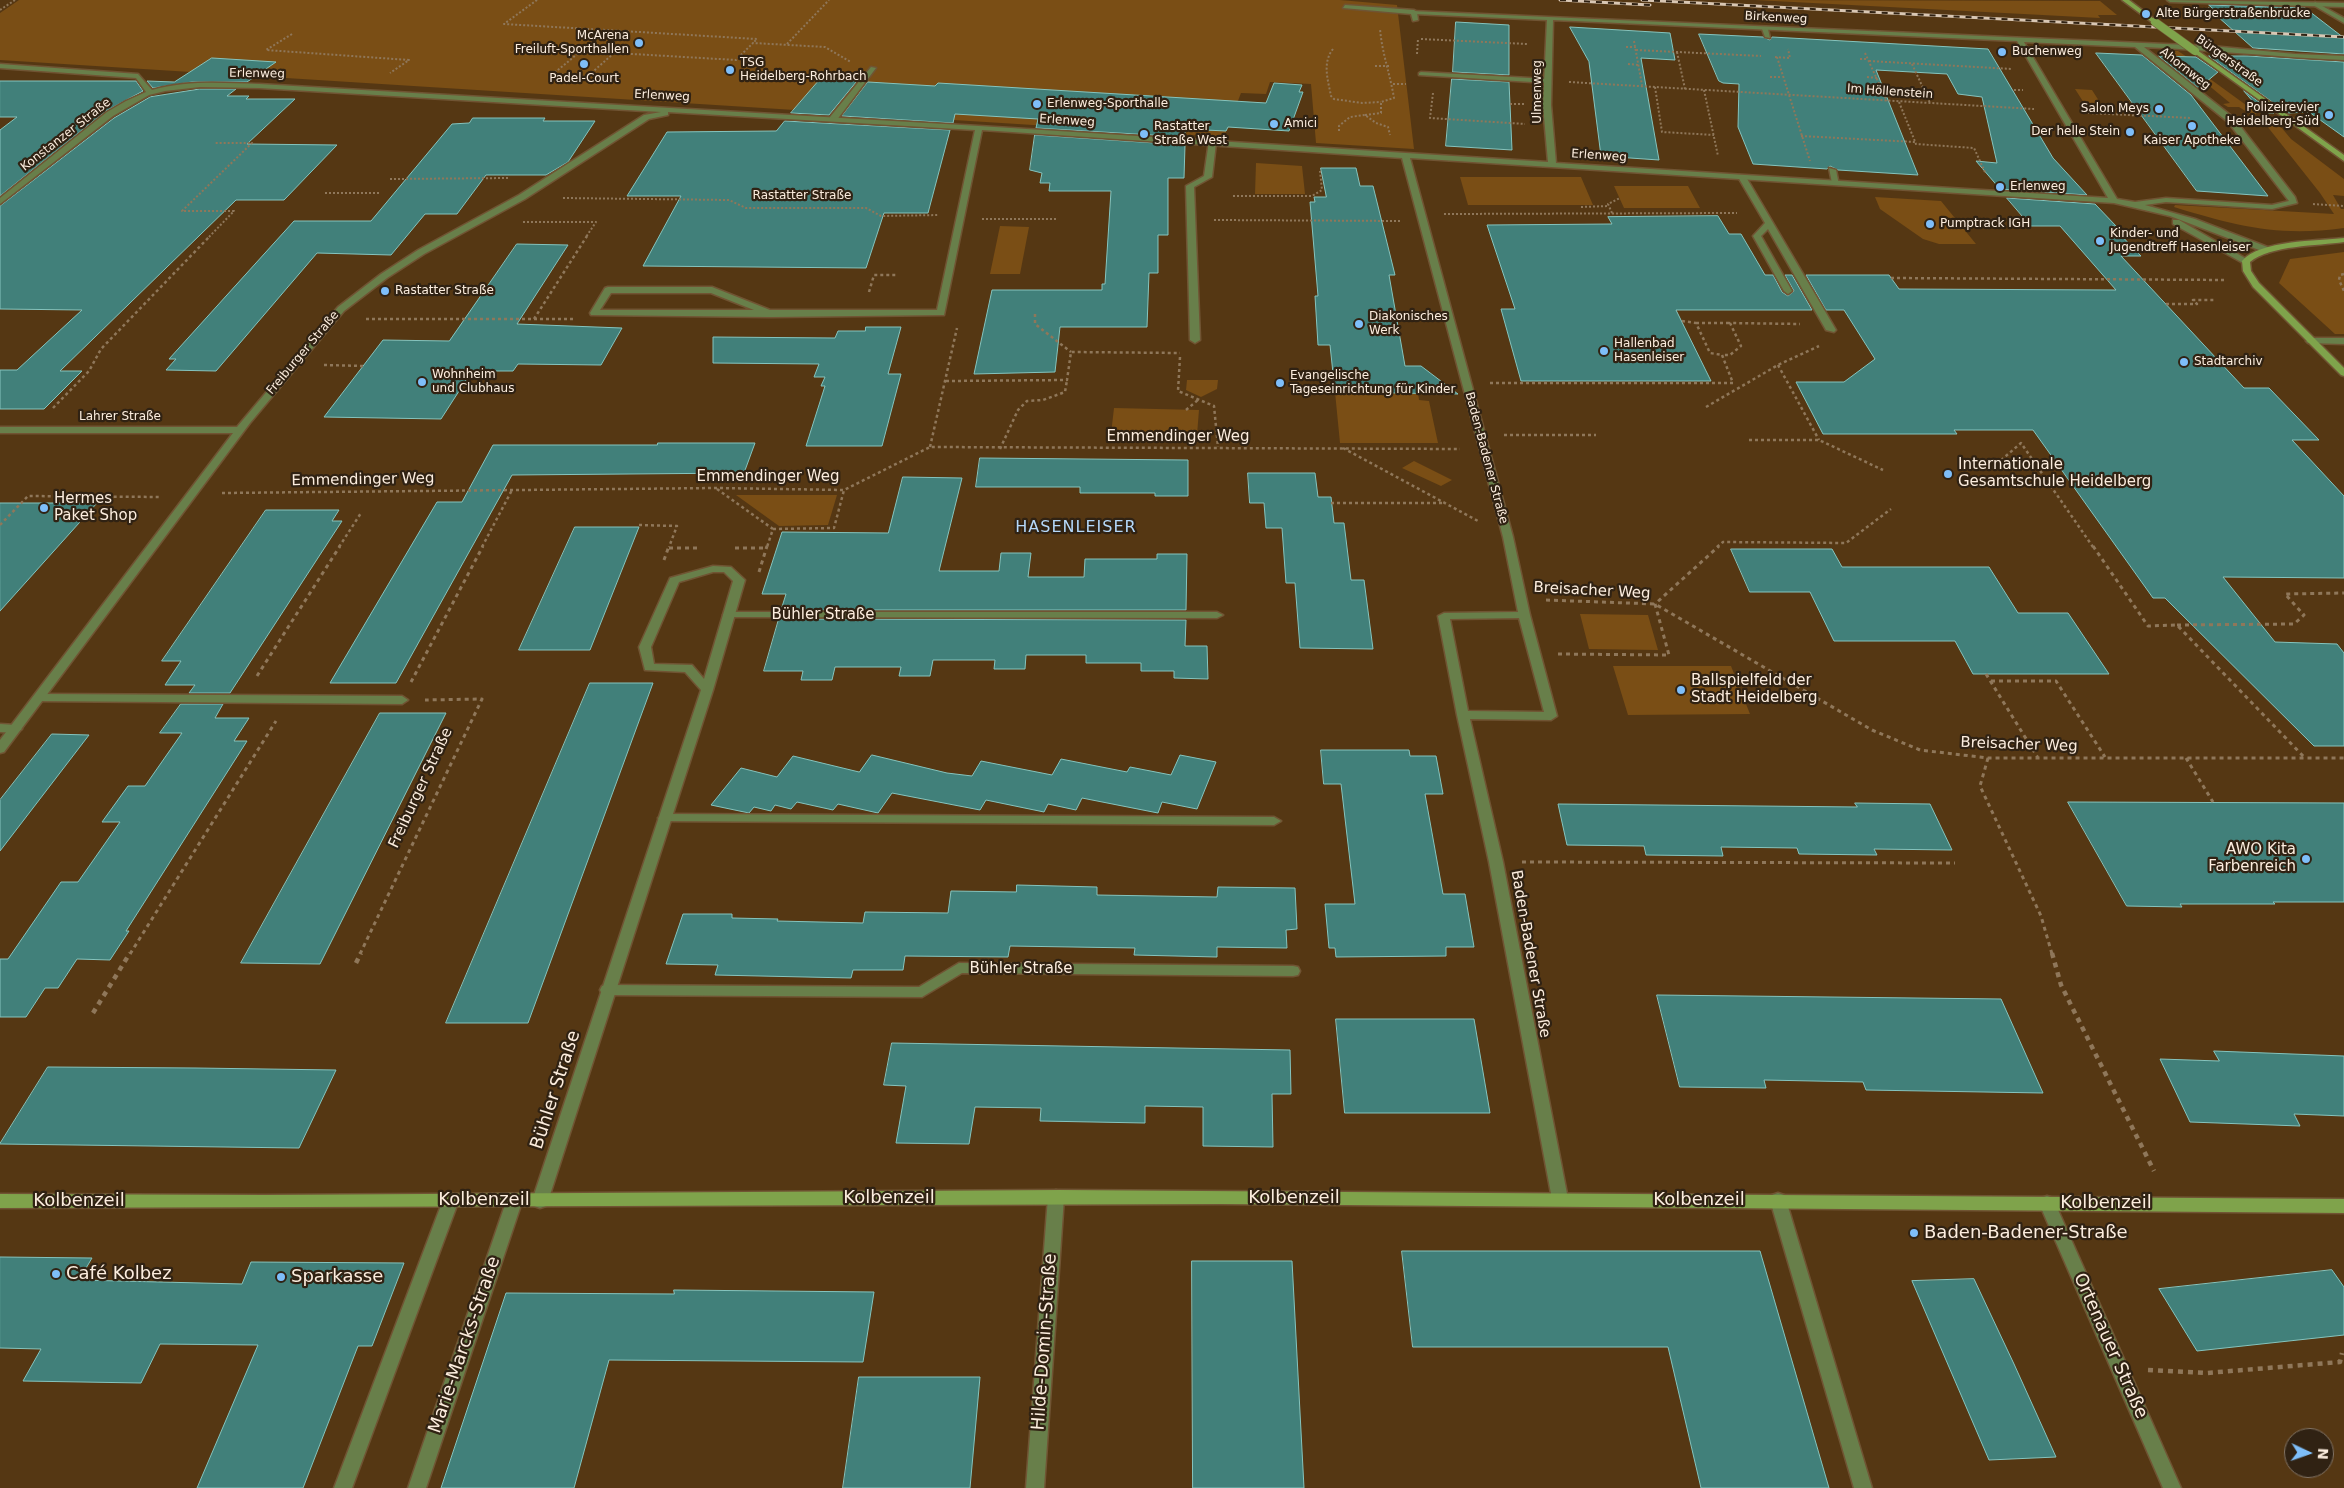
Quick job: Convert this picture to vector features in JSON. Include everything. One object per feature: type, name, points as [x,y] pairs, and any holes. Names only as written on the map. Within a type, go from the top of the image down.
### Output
[{"type":"street","name":"Bürgerstraße","points":[[2125,0],[2344,159]]},
{"type":"street","points":[[2170,0],[2312,2],[2344,5]]},
{"type":"street","points":[[2312,2],[2344,21]]},
{"type":"street","name":"Birkenweg","points":[[1345,8],[1782,30],[2211,48],[2295,56],[2344,58]]},
{"type":"street","points":[[1414,12],[1415,20]]},
{"type":"street","name":"Ulmenweg","points":[[1550,18],[1548,125],[1552,166]]},
{"type":"street","points":[[1765,29],[1768,37]]},
{"type":"street","points":[[2020,40],[2114,201]]},
{"type":"street","name":"Ahornweg","points":[[2137,45],[2232,120],[2292,199],[2293,203]]},
{"type":"street","points":[[0,66],[138,76],[149,91]]},
{"type":"street","points":[[833,119],[874,68]]},
{"type":"street","points":[[1420,74],[1548,81]]},
{"type":"street","name":"Erlenweg","points":[[149,91],[186,85],[306,88],[979,128],[1406,157],[2114,201],[2135,204],[2206,226],[2267,250]]},
{"type":"street","name":"Konstanzer Straße","points":[[0,202],[110,114],[128,101],[149,91]]},
{"type":"street","name":"Freiburger Straße","points":[[0,749],[240,430],[293,364],[341,309],[384,276],[421,252],[522,197],[647,117],[667,112],[690,110]]},
{"type":"street","points":[[771,314],[712,290],[608,290],[594,313],[741,314],[771,314],[862,314],[941,313],[979,128]]},
{"type":"street","points":[[1195,340],[1190,186],[1208,177],[1212,143]]},
{"type":"street","name":"Baden-Badener Straße","points":[[1406,157],[1508,537],[1524,615],[1552,716],[1463,715]]},
{"type":"street","points":[[1832,170],[1836,183]]},
{"type":"street","points":[[1742,177],[1830,327]]},
{"type":"street","name":"Erlenweg","points":[[2135,204],[2166,200],[2272,207],[2293,203]]},
{"type":"street","name":"Erlenweg","points":[[2163,214],[2246,261]]},
{"type":"street","points":[[1769,223],[1757,236],[1788,291]]},
{"type":"street","points":[[2344,240],[2267,250],[2253,254],[2246,261],[2247,271],[2252,280],[2344,373]]},
{"type":"street","points":[[2311,341],[2344,341]]},
{"type":"street","name":"Lahrer Straße","points":[[0,430],[240,430]]},
{"type":"street","name":"Bühler Straße","points":[[540,1200],[607,990],[707,690],[739,580],[727,569],[713,569],[674,580],[645,647],[649,667],[688,668],[707,690]]},
{"type":"street","name":"Bühler Straße","points":[[729,615],[1217,614]]},
{"type":"street","name":"Baden-Badener Straße","points":[[1524,615],[1444,616],[1463,715],[1496,862],[1560,1198]]},
{"type":"street","points":[[40,698],[402,700]]},
{"type":"street","points":[[0,728],[16,728]]},
{"type":"street","points":[[665,818],[1274,821]]},
{"type":"street","name":"Bühler Straße","points":[[607,990],[922,992],[959,968],[1293,971]]},
{"type":"street","name":"Kolbenzeil","points":[[0,1201],[451,1200],[514,1202],[540,1200],[1056,1197],[1560,1198],[2344,1206]]},
{"type":"street","name":"Hilde-Domin-Straße","points":[[1035,1488],[1056,1197]]},
{"type":"street","points":[[343,1488],[451,1200]]},
{"type":"street","points":[[1778,1200],[1863,1488]]},
{"type":"street","name":"Marie-Marcks-Straße","points":[[417,1488],[514,1202]]},
{"type":"street","name":"Ortenauer Straße","points":[[2047,1203],[2172,1488]]},
{"type":"path","points":[[0,10],[15,0]]},
{"type":"path","points":[[536,0],[504,24],[757,39],[736,60],[581,51]]},
{"type":"path","points":[[786,44],[829,0]]},
{"type":"path","points":[[1333,50],[1329,54],[1326,67],[1331,96],[1334,99],[1351,102],[1381,102],[1394,98],[1395,91],[1389,66],[1382,51],[1381,31],[1375,17],[1345,8]]},
{"type":"path","points":[[1402,11],[1405,38],[1549,45]]},
{"type":"path","points":[[606,30],[553,74],[588,76],[614,53]]},
{"type":"path","points":[[1626,47],[1677,52],[1790,58],[1782,30]]},
{"type":"path","points":[[292,34],[266,50],[409,60],[383,77]]},
{"type":"path","points":[[1633,36],[1642,85]]},
{"type":"path","points":[[753,43],[825,47],[849,61],[874,68]]},
{"type":"path","points":[[1863,48],[1886,101]]},
{"type":"path","points":[[1677,52],[1685,89]]},
{"type":"path","points":[[1777,57],[1787,94],[1817,182]]},
{"type":"path","points":[[1860,59],[1912,64],[2037,70]]},
{"type":"path","points":[[1628,64],[1639,65]]},
{"type":"path","points":[[1912,64],[1930,104]]},
{"type":"path","points":[[1375,66],[1389,66]]},
{"type":"path","points":[[1435,75],[1430,118],[1548,125]]},
{"type":"path","points":[[1770,77],[1782,77]]},
{"type":"path","points":[[1867,77],[1877,78]]},
{"type":"path","name":"Im Höllenstein","points":[[1548,81],[2232,120]]},
{"type":"path","points":[[1655,87],[1662,132],[1714,135]]},
{"type":"path","points":[[1704,90],[1722,176]]},
{"type":"path","points":[[1365,115],[1381,113],[1381,102]]},
{"type":"path","points":[[1899,102],[1915,142]]},
{"type":"path","points":[[1801,136],[1915,142],[1916,144],[1974,148],[1995,193]]},
{"type":"path","points":[[32,430],[89,371],[101,349],[234,211],[182,211],[252,144],[215,143]]},
{"type":"path","points":[[1233,196],[1312,196],[1322,190],[1317,150]]},
{"type":"path","points":[[390,179],[510,178]]},
{"type":"path","points":[[325,193],[380,193]]},
{"type":"path","name":"Rastatter Straße","points":[[522,197],[730,200],[746,208],[866,208],[881,216],[1058,219]]},
{"type":"path","points":[[1609,206],[1608,204],[1620,198]]},
{"type":"path","points":[[2293,203],[2344,206]]},
{"type":"path","points":[[1609,206],[1612,213]]},
{"type":"path","points":[[1581,207],[1609,206]]},
{"type":"path","points":[[1191,220],[1612,213],[1763,213]]},
{"type":"path","points":[[521,222],[596,222],[534,319]]},
{"type":"path","points":[[2344,274],[2340,275],[2339,280],[2344,290]]},
{"type":"path","points":[[862,314],[874,275],[897,275]]},
{"type":"path","points":[[1891,278],[2252,280]]},
{"type":"path","points":[[2166,304],[2197,304],[2193,300],[2214,300]]},
{"type":"path","points":[[930,447],[960,314],[941,313]]},
{"type":"path","points":[[1035,314],[1035,324],[1071,352],[1181,353]]},
{"type":"path","points":[[331,320],[579,319]]},
{"type":"path","points":[[1682,321],[1830,327],[1836,339],[1778,365],[1706,407]]},
{"type":"path","points":[[1696,323],[1710,353],[1722,355],[1730,355],[1741,346],[1730,324]]},
{"type":"path","points":[[1195,340],[1181,340],[1178,391],[1214,406],[1218,447]]},
{"type":"path","points":[[999,449],[1018,410],[1026,402],[1043,400],[1065,392],[1071,352]]},
{"type":"path","points":[[1466,383],[1733,383],[1722,355]]},
{"type":"path","points":[[293,364],[364,366]]},
{"type":"path","points":[[1778,365],[1819,440]]},
{"type":"path","points":[[946,381],[1067,380]]},
{"type":"path","points":[[1186,410],[1198,400]]},
{"type":"path","points":[[1480,435],[1596,435]]},
{"type":"path","points":[[1749,440],[1819,440],[1884,470]]},
{"type":"path","points":[[1992,468],[2021,443],[2148,626],[2294,624],[2304,615],[2285,594],[2344,593]]},
{"type":"path","name":"Emmendinger Weg","points":[[0,525],[28,496],[168,497],[193,494],[717,488],[844,490],[930,447],[999,449],[1218,447],[1484,449]]},
{"type":"path","points":[[1342,448],[1508,537]]},
{"type":"path","points":[[717,488],[773,529],[834,528],[844,490]]},
{"type":"path","points":[[402,700],[512,490]]},
{"type":"path","points":[[1331,502],[1444,503]]},
{"type":"path","points":[[1535,654],[1669,655],[1655,604],[1723,542],[1846,543],[1890,509]]},
{"type":"path","points":[[242,700],[361,513]]},
{"type":"path","points":[[758,576],[773,529]]},
{"type":"path","name":"Breisacher Weg","points":[[1522,600],[1655,604],[1872,730],[1920,750],[1988,758],[2344,758]]},
{"type":"path","points":[[2177,626],[2305,757]]},
{"type":"path","points":[[1986,674],[2038,758]]},
{"type":"path","points":[[1991,681],[2056,681],[2105,758]]},
{"type":"path","name":"Freiburger Straße","points":[[356,963],[482,699],[402,700]]},
{"type":"path","points":[[93,1014],[290,700]]},
{"type":"path","points":[[1988,758],[1980,786],[2041,916],[2061,985],[2154,1171]]},
{"type":"path","points":[[2186,758],[2213,802]]},
{"type":"path","points":[[1496,862],[1955,863]]},
{"type":"path","points":[[2120,1369],[2207,1372],[2340,1362],[2342,1353]]},
{"type":"shaded area","name":"TSG Heidelberg-Rohrbach","points":[[19,0],[1340,0],[1397,5],[1414,149],[1316,143],[1311,84],[1270,82],[1266,94],[1241,93],[1224,137],[0,60],[0,13]]},
{"type":"shaded area","points":[[1755,0],[2100,1],[2117,15],[2098,15],[2100,18]]},
{"type":"shaded area","points":[[2163,51],[2178,51],[2187,57],[2180,57],[2257,113],[2253,116],[2239,107],[2228,107],[2223,104],[2230,103],[2207,84],[2198,84],[2202,80]]},
{"type":"shaded area","points":[[2075,89],[2092,90],[2101,104],[2084,103]]},
{"type":"shaded area","points":[[2263,121],[2276,121],[2291,139],[2344,179],[2344,196],[2333,195],[2341,209],[2344,209],[2344,228],[2298,231],[2258,228],[2217,220],[2174,207],[2175,205],[2334,214],[2320,193]]},
{"type":"shaded area","points":[[1256,163],[1302,166],[1305,194],[1255,194]]},
{"type":"shaded area","points":[[1460,177],[1581,177],[1593,205],[1468,205]]},
{"type":"shaded area","points":[[1614,186],[1688,186],[1700,208],[1624,208]]},
{"type":"shaded area","name":"Pumptrack IGH","points":[[1875,197],[1941,201],[1976,244],[1939,244],[1923,239],[1880,209]]},
{"type":"shaded area","points":[[1000,226],[1029,227],[1020,274],[990,274]]},
{"type":"shaded area","points":[[2344,252],[2344,334],[2335,334],[2279,283],[2290,259]]},
{"type":"shaded area","points":[[1187,380],[1218,380],[1217,389],[1201,397],[1186,390]]},
{"type":"shaded area","points":[[1335,392],[1418,393],[1419,400],[1429,401],[1438,443],[1340,443]]},
{"type":"shaded area","points":[[1114,408],[1199,410],[1197,435],[1111,434]]},
{"type":"shaded area","points":[[1414,461],[1452,480],[1441,486],[1402,468]]},
{"type":"shaded area","points":[[736,495],[837,495],[828,525],[779,526]]},
{"type":"shaded area","points":[[1580,614],[1648,615],[1658,650],[1589,649]]},
{"type":"shaded area","name":"Ballspielfeld der Stadt Heidelberg","points":[[1613,666],[1731,666],[1750,714],[1628,715]]},
{"type":"building","points":[[2209,5],[2305,8],[2344,38],[2344,54],[2253,48],[2208,8],[2213,9]]},
{"type":"building","points":[[1456,22],[1509,25],[1509,75],[1453,72]]},
{"type":"building","points":[[1570,27],[1670,33],[1675,60],[1641,58],[1659,160],[1601,156],[1589,62]]},
{"type":"building","points":[[1699,34],[1763,37],[1770,40],[1772,37],[1988,49],[2053,158],[2087,195],[2000,189],[1976,161],[1997,163],[1982,97],[1958,94],[1947,74],[1876,70],[1918,175],[1838,170],[1830,166],[1827,169],[1753,164],[1738,127],[1739,84],[1719,81]]},
{"type":"building","points":[[2096,53],[2142,55],[2191,95],[2268,196],[2197,191]]},
{"type":"building","points":[[2159,56],[2196,57],[2218,72],[2199,88]]},
{"type":"building","points":[[2209,56],[2248,56],[2344,62],[2344,137],[2309,112],[2288,113]]},
{"type":"building","points":[[212,58],[276,62],[247,82],[192,82],[153,88],[147,81],[174,82]]},
{"type":"building","points":[[823,76],[857,78],[855,81],[857,81],[829,115],[791,113]]},
{"type":"building","points":[[1452,79],[1509,82],[1512,150],[1446,146]]},
{"type":"building","points":[[0,81],[136,81],[143,91],[106,111],[0,196],[0,130],[17,117],[0,117]]},
{"type":"building","name":"Erlenweg-Sporthalle","points":[[868,82],[935,86],[938,83],[1266,103],[1274,83],[1302,85],[1299,92],[1303,92],[1289,131],[1228,127],[1226,131],[1185,129],[1185,137],[1036,128],[1038,119],[955,114],[953,123],[842,116]]},
{"type":"building","points":[[200,89],[236,89],[227,96],[249,96],[246,99],[295,99],[247,144],[337,145],[284,200],[236,200],[60,371],[82,371],[44,409],[0,409],[0,370],[17,370],[82,310],[0,309],[0,206],[114,118],[150,97]]},
{"type":"building","points":[[2244,91],[2274,113],[2263,113]]},
{"type":"building","points":[[473,118],[545,118],[543,121],[595,121],[568,162],[546,175],[486,175],[457,214],[425,214],[391,255],[317,253],[216,371],[166,370],[176,359],[169,359],[294,221],[371,221],[452,124],[469,123]]},
{"type":"building","points":[[785,121],[950,130],[928,213],[884,213],[866,268],[643,266],[681,196],[627,196],[667,132],[776,131]]},
{"type":"building","points":[[1035,135],[1185,145],[1184,178],[1168,178],[1168,235],[1158,235],[1158,273],[1149,273],[1147,327],[1060,327],[1055,372],[974,374],[992,290],[1102,290],[1102,284],[1105,284],[1111,191],[1049,191],[1050,183],[1040,183],[1042,173],[1030,170]]},
{"type":"building","points":[[1321,168],[1356,168],[1360,186],[1373,186],[1395,275],[1389,275],[1405,366],[1421,366],[1458,394],[1335,392],[1330,345],[1318,345],[1315,296],[1318,296],[1310,202],[1315,202],[1314,197],[1326,197]]},
{"type":"building","name":"Internationale Gesamtschule Heidelberg","points":[[2007,198],[2095,204],[2116,226],[2112,226],[2141,256],[2121,256],[2244,388],[2269,388],[2319,440],[2292,440],[2344,496],[2344,578],[2223,577],[2275,642],[2337,644],[2344,653],[2344,746],[2314,746],[2165,598],[2153,598],[2033,430],[1954,430],[1957,434],[1823,434],[1796,382],[1844,382],[1875,359],[1844,310],[1826,310],[1806,275],[1889,275],[1899,289],[2116,290],[2060,226],[2031,226]]},
{"type":"building","points":[[1718,216],[1729,234],[1741,234],[1765,275],[1773,275],[1782,292],[1788,296],[1794,291],[1785,275],[1792,275],[1812,310],[1676,310],[1711,381],[1521,381],[1501,309],[1515,309],[1487,225],[1612,224],[1608,217]]},
{"type":"building","points":[[517,244],[568,245],[517,324],[622,328],[601,365],[518,364],[513,371],[472,371],[441,419],[324,417],[383,340],[449,341]]},
{"type":"building","points":[[866,327],[901,327],[888,374],[901,374],[882,446],[806,446],[825,386],[821,386],[825,377],[814,377],[819,364],[713,363],[713,337],[835,338],[838,331],[865,331]]},
{"type":"building","points":[[658,443],[755,443],[744,473],[512,475],[396,683],[330,683],[437,502],[462,502],[493,445],[657,445]]},
{"type":"building","points":[[980,458],[1188,460],[1188,496],[1155,496],[1155,493],[1080,493],[1080,487],[976,487]]},
{"type":"building","points":[[1248,473],[1315,473],[1318,497],[1331,497],[1334,523],[1344,523],[1351,580],[1364,580],[1373,649],[1300,648],[1295,583],[1286,583],[1282,528],[1266,528],[1264,503],[1250,503]]},
{"type":"building","points":[[903,477],[962,478],[939,571],[999,571],[1001,553],[1031,553],[1028,577],[1084,577],[1085,559],[1157,559],[1157,554],[1187,554],[1186,610],[781,610],[786,594],[762,594],[782,532],[888,533]]},
{"type":"building","points":[[0,503],[97,503],[0,611]]},
{"type":"building","points":[[266,510],[339,510],[332,521],[342,521],[230,693],[189,693],[195,685],[165,685],[181,661],[162,661]]},
{"type":"building","points":[[575,527],[639,527],[590,650],[519,650]]},
{"type":"building","points":[[1731,549],[1832,549],[1842,567],[1989,567],[2018,613],[2068,613],[2109,674],[1973,674],[1955,641],[1834,641],[1810,592],[1750,592]]},
{"type":"building","points":[[779,619],[1186,620],[1185,646],[1207,646],[1208,679],[1174,678],[1174,671],[1141,671],[1141,663],[1086,663],[1086,655],[1026,655],[1025,669],[994,669],[995,660],[933,660],[930,676],[899,676],[901,667],[835,667],[832,680],[801,680],[803,671],[764,671]]},
{"type":"building","points":[[590,683],[653,683],[528,1023],[446,1023]]},
{"type":"building","points":[[181,704],[223,704],[215,718],[249,718],[234,741],[247,741],[126,931],[129,931],[110,960],[77,959],[58,988],[45,988],[26,1017],[0,1017],[0,959],[8,959],[61,882],[78,882],[120,822],[102,822],[128,786],[145,786],[182,733],[160,733]]},
{"type":"building","points":[[380,713],[446,713],[320,964],[241,963]]},
{"type":"building","points":[[52,734],[89,735],[0,851],[0,800]]},
{"type":"building","points":[[1321,750],[1409,750],[1410,756],[1436,756],[1443,794],[1425,794],[1443,894],[1465,894],[1474,947],[1446,947],[1446,956],[1336,957],[1335,948],[1329,948],[1325,904],[1355,904],[1341,784],[1324,784]]},
{"type":"building","points":[[872,755],[947,773],[972,776],[981,761],[1052,775],[1061,759],[1127,772],[1130,767],[1171,775],[1180,755],[1216,762],[1197,809],[1162,802],[1158,813],[1082,798],[1076,810],[1048,804],[1044,812],[986,800],[980,810],[892,793],[878,813],[838,804],[833,810],[797,802],[791,809],[775,805],[771,811],[754,807],[749,813],[711,805],[741,768],[777,777],[793,756],[859,772]]},
{"type":"building","name":"AWO Kita Farbenreich","points":[[2068,802],[2344,803],[2344,902],[2180,904],[2182,907],[2127,906]]},
{"type":"building","points":[[1855,803],[1930,804],[1952,850],[1874,849],[1877,855],[1799,854],[1797,848],[1721,847],[1723,856],[1646,855],[1644,846],[1567,845],[1558,804],[1857,807]]},
{"type":"building","points":[[1017,885],[1097,887],[1097,895],[1217,897],[1218,887],[1295,888],[1297,929],[1286,930],[1287,948],[1217,947],[1217,957],[1134,955],[1135,948],[1010,946],[1008,957],[905,956],[903,970],[853,970],[851,978],[715,975],[718,965],[666,964],[683,914],[732,914],[732,918],[863,923],[865,912],[948,913],[951,891],[1016,892]]},
{"type":"building","points":[[1657,995],[2001,999],[2043,1093],[1866,1090],[1863,1082],[1764,1080],[1766,1088],[1680,1087]]},
{"type":"building","points":[[1336,1019],[1474,1019],[1490,1113],[1345,1113]]},
{"type":"building","points":[[892,1043],[1290,1050],[1291,1094],[1272,1094],[1273,1147],[1203,1146],[1203,1107],[1145,1106],[1145,1123],[1040,1121],[1041,1108],[975,1107],[969,1144],[896,1143],[906,1086],[884,1085]]},
{"type":"building","points":[[2214,1051],[2344,1056],[2344,1116],[2294,1114],[2300,1126],[2190,1122],[2160,1059],[2219,1061]]},
{"type":"building","points":[[48,1067],[336,1070],[299,1148],[0,1144]]},
{"type":"building","points":[[1402,1251],[1760,1251],[1829,1488],[1701,1488],[1668,1347],[1413,1347]]},
{"type":"building","points":[[0,1257],[92,1258],[79,1280],[242,1284],[251,1262],[404,1263],[372,1346],[358,1346],[303,1488],[197,1488],[258,1345],[160,1344],[141,1383],[23,1381],[41,1349],[0,1348]]},
{"type":"building","points":[[1192,1261],[1292,1261],[1304,1488],[1193,1488]]},
{"type":"building","points":[[2332,1270],[2344,1287],[2344,1335],[2197,1351],[2159,1289]]},
{"type":"building","points":[[1974,1279],[2056,1457],[1989,1460],[1912,1281]]},
{"type":"building","points":[[674,1290],[874,1292],[863,1362],[609,1360],[574,1488],[441,1488],[506,1293],[674,1294]]},
{"type":"building","points":[[859,1377],[980,1377],[970,1488],[843,1488]]},
{"type":"railway","points":[[1560,0],[1650,5]]},
{"type":"railway","points":[[1642,0],[2344,37]]},
{"type":"place","name":"Alte Bürgerstraßenbrücke","points":[[2146,14]]},
{"type":"place","name":"McArena Freiluft-Sporthallen","points":[[639,43]]},
{"type":"place","name":"Buchenweg","points":[[2002,52]]},
{"type":"place","name":"Padel-Court","points":[[584,64]]},
{"type":"place","name":"TSG Heidelberg-Rohrbach","points":[[730,70]]},
{"type":"place","name":"Erlenweg-Sporthalle","points":[[1037,104]]},
{"type":"place","name":"Salon Meys","points":[[2159,109]]},
{"type":"place","name":"Polizeirevier Heidelberg-Süd","points":[[2329,115]]},
{"type":"place","name":"Amici","points":[[1274,124]]},
{"type":"place","name":"Kaiser Apotheke","points":[[2192,126]]},
{"type":"place","name":"Der helle Stein","points":[[2130,132]]},
{"type":"place","name":"Rastatter Straße West","points":[[1144,134]]},
{"type":"place","name":"Erlenweg","points":[[2000,187]]},
{"type":"place","name":"Pumptrack IGH","points":[[1930,224]]},
{"type":"place","name":"Kinder- und Jugendtreff Hasenleiser","points":[[2100,241]]},
{"type":"place","name":"Rastatter Straße","points":[[385,291]]},
{"type":"place","name":"Diakonisches Werk","points":[[1359,324]]},
{"type":"place","name":"Hallenbad Hasenleiser","points":[[1604,351]]},
{"type":"place","name":"Stadtarchiv","points":[[2184,362]]},
{"type":"place","name":"Wohnheim und Clubhaus","points":[[422,382]]},
{"type":"place","name":"Evangelische Tageseinrichtung für Kinder","points":[[1280,383]]},
{"type":"place","name":"Internationale Gesamtschule Heidelberg","points":[[1948,474]]},
{"type":"place","name":"Hermes Paket Shop","points":[[44,508]]},
{"type":"place","name":"Ballspielfeld der Stadt Heidelberg","points":[[1681,690]]},
{"type":"place","name":"AWO Kita Farbenreich","points":[[2306,859]]},
{"type":"place","name":"Baden-Badener-Straße","points":[[1914,1233]]},
{"type":"place","name":"Café Kolbez","points":[[56,1274]]},
{"type":"place","name":"Sparkasse","points":[[281,1277]]},
{"type":"district","name":"HASENLEISER","points":[[1076,528]]}]
